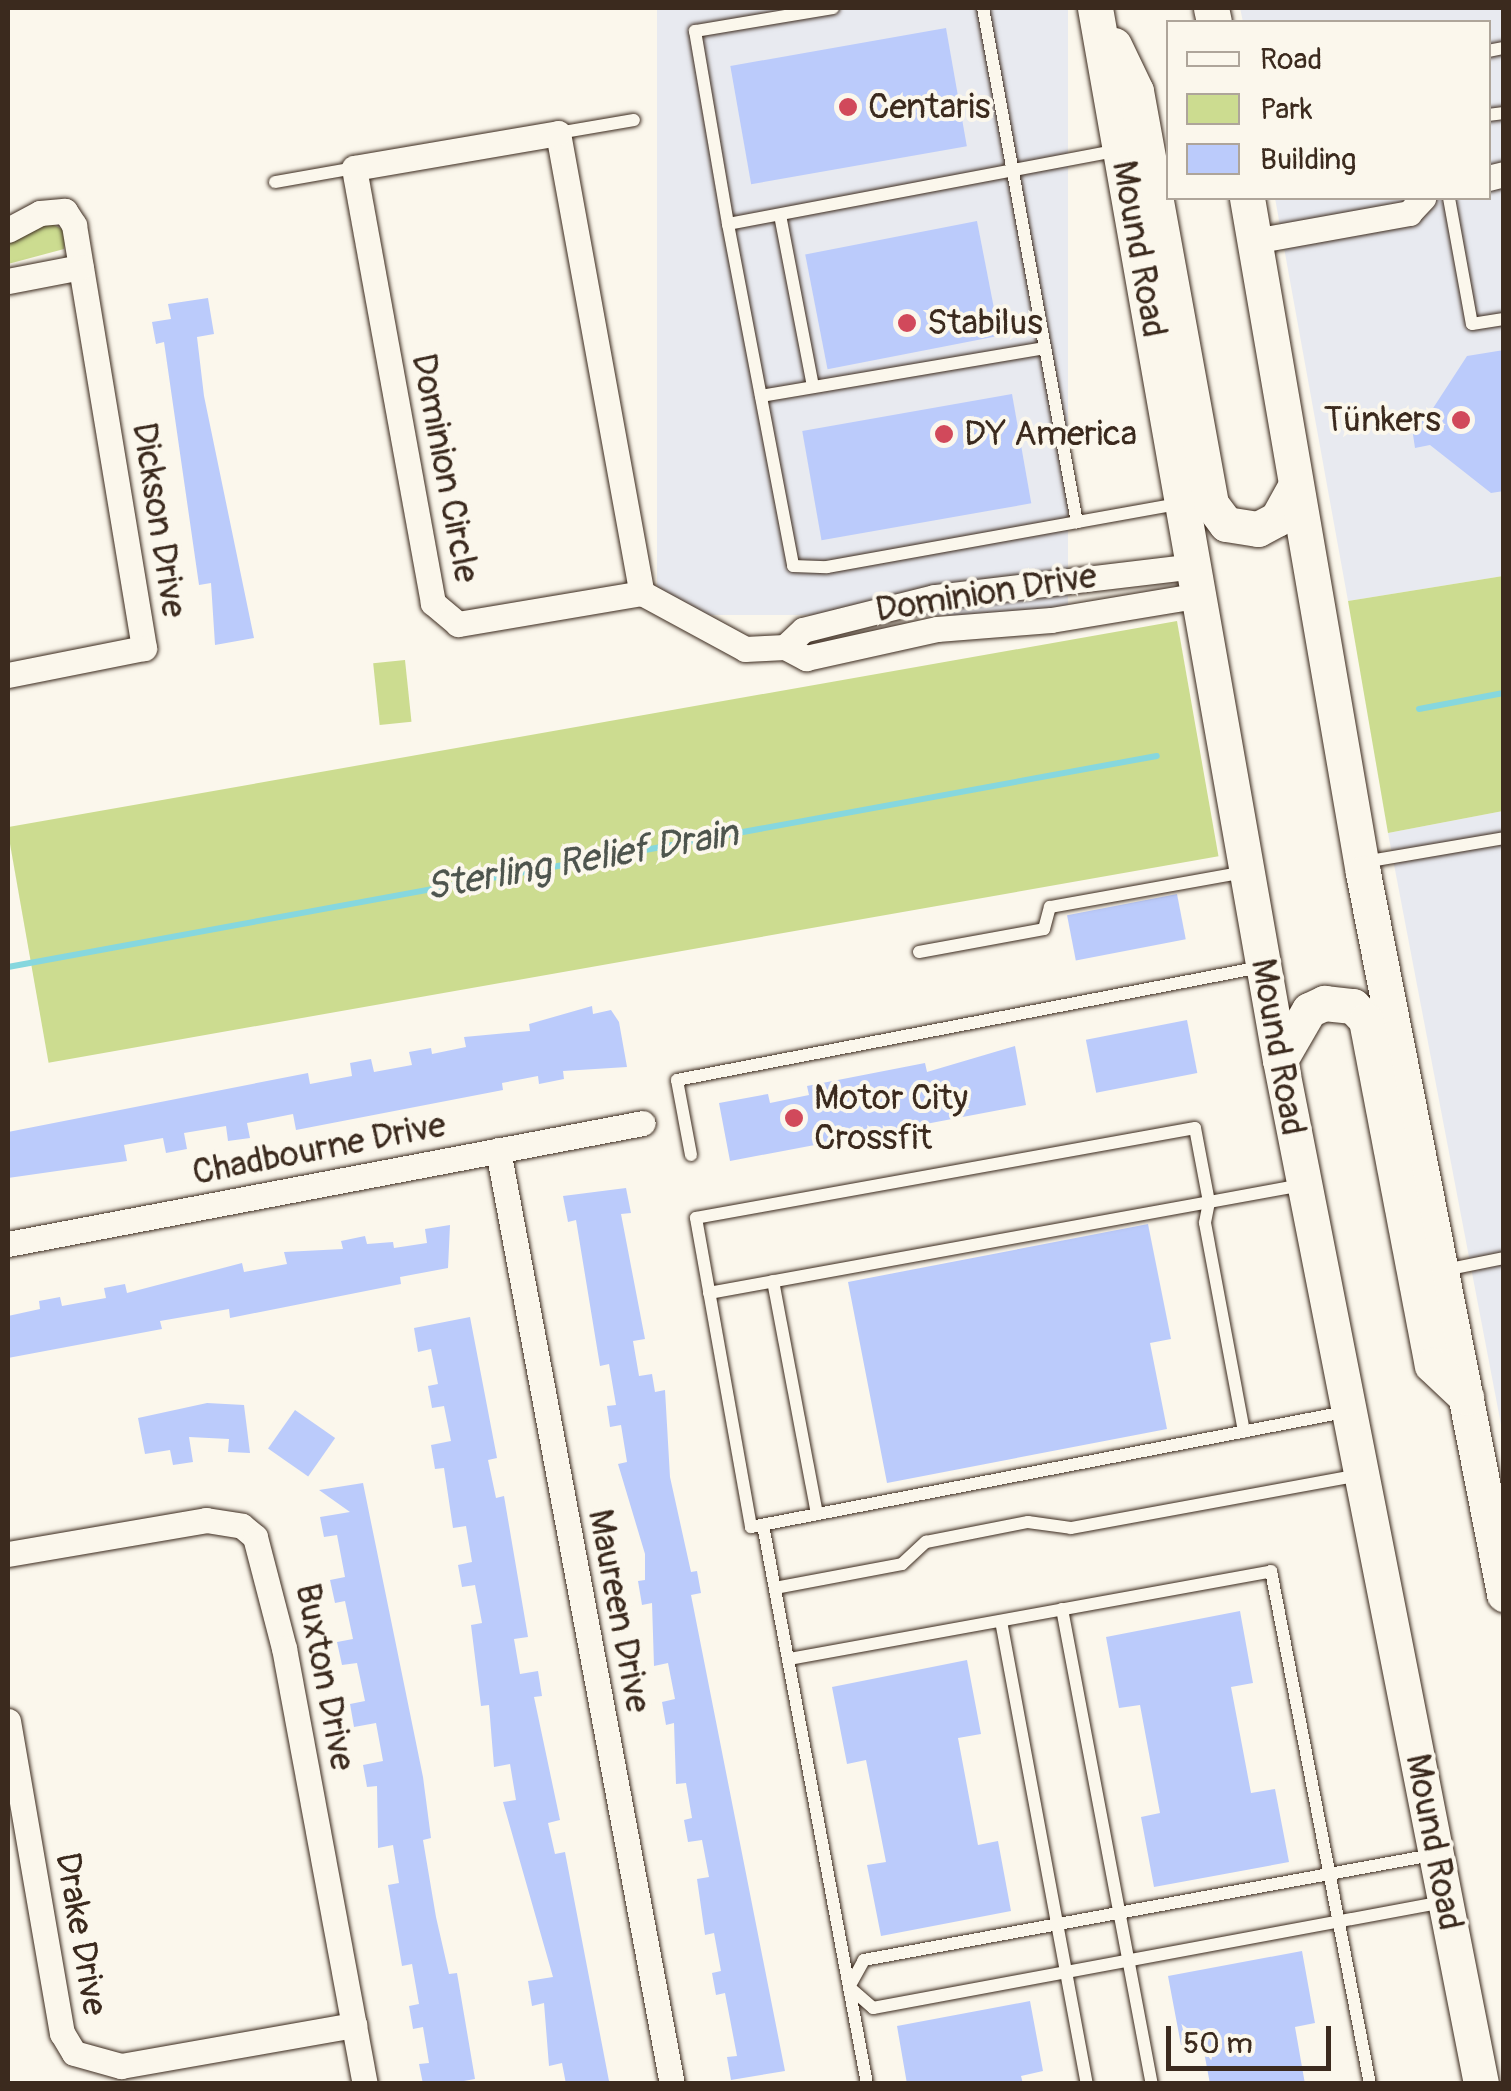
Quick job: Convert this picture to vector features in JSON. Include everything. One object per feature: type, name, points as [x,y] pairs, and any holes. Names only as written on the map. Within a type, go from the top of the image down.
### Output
[{"type":"main road","name":"Mound Road","points":[[1096,8],[1133,147],[1198,501],[1198,580],[1263,967],[1481,2084]]},
{"type":"main road","points":[[1255,200],[1254,241],[1361,862],[1504,1594]]},
{"type":"main road","points":[[1198,501],[1226,524],[1258,529],[1277,519],[1295,486]]},
{"type":"main road","points":[[1280,1060],[1309,1010],[1324,1003],[1353,1006],[1366,1020],[1432,1365],[1466,1397]]},
{"type":"main road","points":[[1474,2047],[1504,2076]]},
{"type":"street","points":[[354,168],[558,133],[642,593]]},
{"type":"street","name":"Dominion Circle","points":[[354,168],[439,615],[458,624],[642,593]]},
{"type":"street","points":[[1254,241],[1409,213],[1421,200]]},
{"type":"street","name":"Dickson Drive","points":[[8,230],[40,213],[65,212],[81,266],[144,648],[8,675]]},
{"type":"street","points":[[8,281],[81,266]]},
{"type":"street","name":"Dominion Drive","points":[[785,647],[822,625],[934,597],[1198,580]]},
{"type":"street","name":"Dominion Drive","points":[[642,593],[745,648],[785,647],[806,658],[936,629],[1003,624],[1198,580]]},
{"type":"street","name":"Chadbourne Drive","points":[[8,1244],[643,1123]]},
{"type":"street","name":"Maureen Drive","points":[[498,1150],[672,2084]]},
{"type":"street","name":"Buxton Drive","points":[[8,1554],[206,1520],[242,1526],[255,1537],[281,1631],[365,2084]]},
{"type":"street","name":"Drake Drive","points":[[8,1720],[62,2033],[74,2053],[121,2066],[354,2025]]},
{"type":"lane","points":[[832,8],[695,31],[793,566],[827,567],[1198,501]]},
{"type":"lane","points":[[983,8],[1018,172],[1076,522]]},
{"type":"lane","points":[[558,133],[634,120]]},
{"type":"lane","points":[[728,224],[1018,172],[1133,147]]},
{"type":"lane","points":[[275,182],[354,168]]},
{"type":"lane","points":[[1448,200],[1472,324],[1504,319]]},
{"type":"lane","points":[[780,215],[812,387]]},
{"type":"lane","points":[[761,396],[1045,348]]},
{"type":"lane","points":[[1002,592],[1003,624]]},
{"type":"lane","points":[[1361,862],[1504,838]]},
{"type":"lane","points":[[919,952],[1044,928],[1050,906],[1247,871]]},
{"type":"lane","points":[[692,1155],[677,1080],[1263,967]]},
{"type":"lane","points":[[1244,1431],[1204,1223],[1209,1202],[1195,1128],[696,1218],[751,1527],[1349,1411]]},
{"type":"lane","points":[[710,1293],[1304,1185]]},
{"type":"lane","points":[[1442,1270],[1504,1258]]},
{"type":"lane","points":[[773,1281],[817,1514]]},
{"type":"lane","points":[[775,1588],[902,1564],[926,1542],[1011,1525],[1071,1528],[1361,1474]]},
{"type":"lane","points":[[762,1525],[868,2084]]},
{"type":"lane","points":[[789,1659],[1271,1572],[1370,2084]]},
{"type":"lane","points":[[1062,1610],[1152,2084]]},
{"type":"lane","points":[[1001,1620],[1087,2084]]},
{"type":"lane","points":[[849,1987],[864,1960],[1436,1854]]},
{"type":"lane","points":[[849,1987],[873,2008],[1445,1902]]},
{"type":"shaded area","points":[[657,8],[1068,8],[1068,615],[657,615]]},
{"type":"shaded area","points":[[1240,8],[1503,8],[1503,576],[1348,601],[1275,200],[1491,200],[1491,20],[1243,20]]},
{"type":"shaded area","points":[[1503,811],[1503,1435],[1388,833]]},
{"type":"green space","points":[[50,223],[66,231],[64,249],[8,264],[8,240]]},
{"type":"green space","points":[[1503,576],[1503,811],[1388,833],[1348,601]]},
{"type":"green space","name":"Sterling Relief Drain","points":[[1177,621],[1219,856],[49,1063],[8,827]]},
{"type":"green space","points":[[405,660],[411,722],[380,725],[373,663]]},
{"type":"building","name":"Centaris","points":[[946,28],[967,146],[751,184],[730,66]]},
{"type":"building","points":[[977,221],[999,336],[828,369],[805,254]]},
{"type":"building","points":[[208,298],[214,334],[197,337],[204,396],[254,638],[215,645],[211,583],[199,585],[164,342],[156,344],[152,322],[171,319],[168,304]]},
{"type":"building","name":"Tünkers","points":[[1504,350],[1504,491],[1491,493],[1430,445],[1415,448],[1411,421],[1426,419],[1467,356]]},
{"type":"building","points":[[1012,394],[1031,503],[822,540],[802,431]]},
{"type":"building","points":[[1177,894],[1186,939],[1076,961],[1067,915]]},
{"type":"building","points":[[592,1006],[593,1014],[611,1010],[619,1022],[627,1067],[563,1071],[564,1079],[539,1084],[538,1076],[502,1083],[503,1090],[296,1130],[293,1114],[247,1123],[250,1138],[228,1141],[226,1126],[184,1133],[187,1149],[166,1153],[163,1138],[124,1145],[127,1161],[8,1178],[8,1132],[308,1073],[310,1084],[352,1076],[350,1063],[371,1059],[374,1072],[412,1065],[409,1052],[431,1048],[432,1054],[466,1047],[464,1037],[530,1031],[529,1024]]},
{"type":"building","points":[[1187,1020],[1197,1073],[1096,1093],[1086,1040]]},
{"type":"building","points":[[1015,1046],[1026,1105],[730,1161],[719,1103],[768,1094],[770,1103],[809,1095],[807,1086],[925,1063],[927,1072]]},
{"type":"building","points":[[626,1188],[631,1213],[621,1214],[645,1339],[633,1341],[639,1376],[652,1374],[655,1392],[665,1390],[670,1477],[691,1572],[697,1571],[701,1593],[691,1595],[785,2071],[731,2080],[727,2057],[737,2056],[725,1993],[716,1995],[712,1973],[721,1971],[714,1933],[705,1935],[697,1879],[709,1877],[702,1840],[688,1842],[684,1820],[692,1818],[686,1783],[676,1784],[674,1723],[666,1725],[662,1702],[675,1699],[668,1663],[654,1666],[652,1603],[642,1605],[638,1581],[645,1580],[645,1554],[618,1464],[627,1462],[621,1425],[610,1427],[607,1406],[616,1405],[609,1364],[600,1366],[576,1220],[568,1222],[563,1196]]},
{"type":"building","points":[[1148,1224],[1171,1339],[1150,1343],[1167,1429],[887,1483],[848,1282]]},
{"type":"building","points":[[450,1225],[448,1268],[400,1277],[401,1284],[230,1318],[229,1309],[160,1321],[162,1329],[8,1358],[8,1316],[40,1309],[39,1301],[60,1297],[62,1306],[106,1298],[104,1288],[125,1284],[127,1293],[242,1263],[244,1272],[287,1264],[284,1252],[343,1249],[341,1241],[365,1236],[367,1244],[393,1242],[394,1248],[427,1243],[425,1229]]},
{"type":"building","points":[[470,1317],[497,1458],[488,1460],[496,1498],[504,1496],[528,1637],[514,1639],[520,1674],[538,1671],[542,1696],[534,1697],[560,1820],[548,1823],[555,1854],[565,1852],[609,2081],[566,2084],[562,2063],[549,2066],[544,2003],[532,2006],[528,1981],[553,1977],[503,1802],[516,1800],[510,1764],[494,1767],[489,1705],[481,1706],[471,1625],[482,1623],[475,1585],[462,1587],[458,1565],[472,1562],[466,1526],[453,1528],[444,1468],[435,1469],[431,1445],[451,1441],[444,1406],[432,1408],[428,1386],[438,1384],[431,1349],[418,1352],[414,1328]]},
{"type":"building","points":[[207,1403],[244,1405],[250,1453],[228,1452],[229,1439],[189,1437],[193,1462],[173,1465],[170,1450],[145,1454],[138,1418]]},
{"type":"building","points":[[295,1410],[335,1438],[308,1477],[268,1449]]},
{"type":"building","points":[[363,1483],[423,1777],[431,1838],[423,1840],[436,1917],[449,1974],[457,1973],[475,2079],[447,2084],[423,2084],[419,2064],[429,2063],[423,2027],[413,2029],[409,2006],[419,2004],[412,1964],[402,1966],[388,1885],[399,1883],[393,1845],[378,1848],[377,1786],[367,1787],[363,1765],[383,1761],[376,1723],[354,1727],[350,1704],[365,1701],[357,1663],[342,1665],[337,1642],[353,1639],[345,1601],[335,1603],[330,1580],[345,1577],[337,1535],[324,1537],[320,1517],[350,1512],[319,1490]]},
{"type":"building","points":[[1240,1611],[1253,1683],[1231,1687],[1251,1793],[1275,1789],[1289,1862],[1154,1887],[1141,1817],[1160,1813],[1140,1705],[1119,1708],[1106,1637]]},
{"type":"building","points":[[967,1660],[981,1734],[958,1738],[978,1845],[998,1841],[1011,1911],[881,1936],[867,1865],[886,1862],[866,1760],[847,1764],[832,1687]]},
{"type":"building","points":[[1302,1951],[1315,2023],[1295,2027],[1305,2084],[1210,2084],[1202,2041],[1181,2045],[1168,1976]]},
{"type":"building","points":[[1030,2001],[1043,2071],[1021,2076],[1023,2084],[907,2084],[897,2026]]},
{"type":"waterway","name":"Sterling Relief Drain","points":[[1419,709],[1504,693]]},
{"type":"waterway","name":"Sterling Relief Drain","points":[[8,967],[1157,756]]},
{"type":"place","name":"Centaris","points":[[848,107]]},
{"type":"place","name":"Stabilus","points":[[907,323]]},
{"type":"place","name":"Tünkers","points":[[1461,420]]},
{"type":"place","name":"DY America","points":[[944,434]]},
{"type":"place","name":"Motor City Crossfit","points":[[794,1118]]}]
